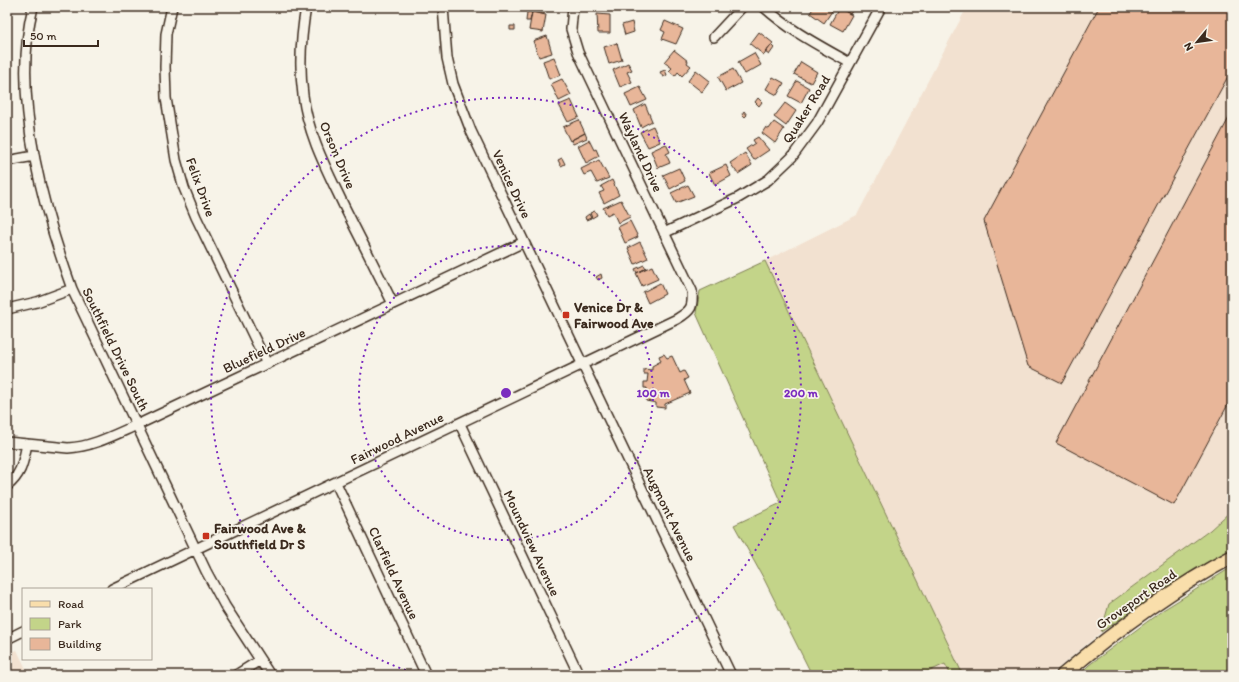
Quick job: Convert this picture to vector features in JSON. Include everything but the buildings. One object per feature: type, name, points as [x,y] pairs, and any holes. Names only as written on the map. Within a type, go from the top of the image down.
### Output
[{"type":"main road","name":"Groveport Road","points":[[1064,675],[1109,637],[1168,595],[1199,575],[1232,557]]},
{"type":"street","name":"Southfield Drive South","points":[[33,7],[27,37],[26,94],[34,156],[57,248],[72,289],[138,425],[206,571],[225,606],[270,675]]},
{"type":"street","name":"Felix Drive","points":[[172,7],[166,34],[165,74],[166,98],[176,160],[184,188],[196,217],[267,364]]},
{"type":"street","name":"Orson Drive","points":[[306,7],[300,76],[310,130],[322,160],[393,304]]},
{"type":"street","name":"Venice Drive","points":[[443,7],[447,58],[453,84],[471,131],[582,365]]},
{"type":"street","name":"Wayland Drive","points":[[573,7],[571,29],[578,52],[692,290],[693,302],[691,308]]},
{"type":"street","points":[[714,37],[742,7]]},
{"type":"street","points":[[764,7],[772,15],[796,31],[850,63]]},
{"type":"street","name":"Quaker Road","points":[[664,233],[738,198],[768,180],[780,170],[809,134],[881,7]]},
{"type":"street","points":[[7,161],[34,156]]},
{"type":"street","name":"Bluefield Drive","points":[[7,442],[68,448],[78,447],[138,425],[524,242]]},
{"type":"street","points":[[7,309],[37,302],[72,289]]},
{"type":"street","name":"Fairwood Avenue","points":[[114,588],[677,319],[687,313],[691,308]]},
{"type":"street","name":"Augmont Avenue","points":[[582,365],[731,675]]},
{"type":"street","name":"Moundview Avenue","points":[[460,424],[579,675]]},
{"type":"street","points":[[7,486],[14,480],[22,468],[27,444]]},
{"type":"street","name":"Clarfield Avenue","points":[[336,483],[426,675]]},
{"type":"street","points":[[7,639],[22,632]]},
{"type":"street","points":[[236,675],[260,660]]},
{"type":"shaded area","points":[[967,7],[1232,7],[1232,510],[1210,530],[1109,604],[1101,632],[1050,675],[963,675],[765,261],[857,215]]},
{"type":"shaded area","points":[[17,650],[29,675],[7,675],[7,654]]},
{"type":"shaded area","points":[[945,664],[951,675],[921,675]]},
{"type":"green space","points":[[765,261],[963,675],[951,675],[945,664],[921,675],[812,675],[764,579],[734,525],[781,503],[696,313],[700,291]]},
{"type":"green space","points":[[1232,510],[1232,549],[1195,569],[1101,632],[1109,604],[1210,530]]},
{"type":"green space","points":[[1232,567],[1232,675],[1079,675],[1089,665],[1163,610]]},
{"type":"place","name":"Venice Dr & Fairwood Ave","points":[[566,315]]},
{"type":"place","name":"Fairwood Ave & Southfield Dr S","points":[[206,536]]}]
